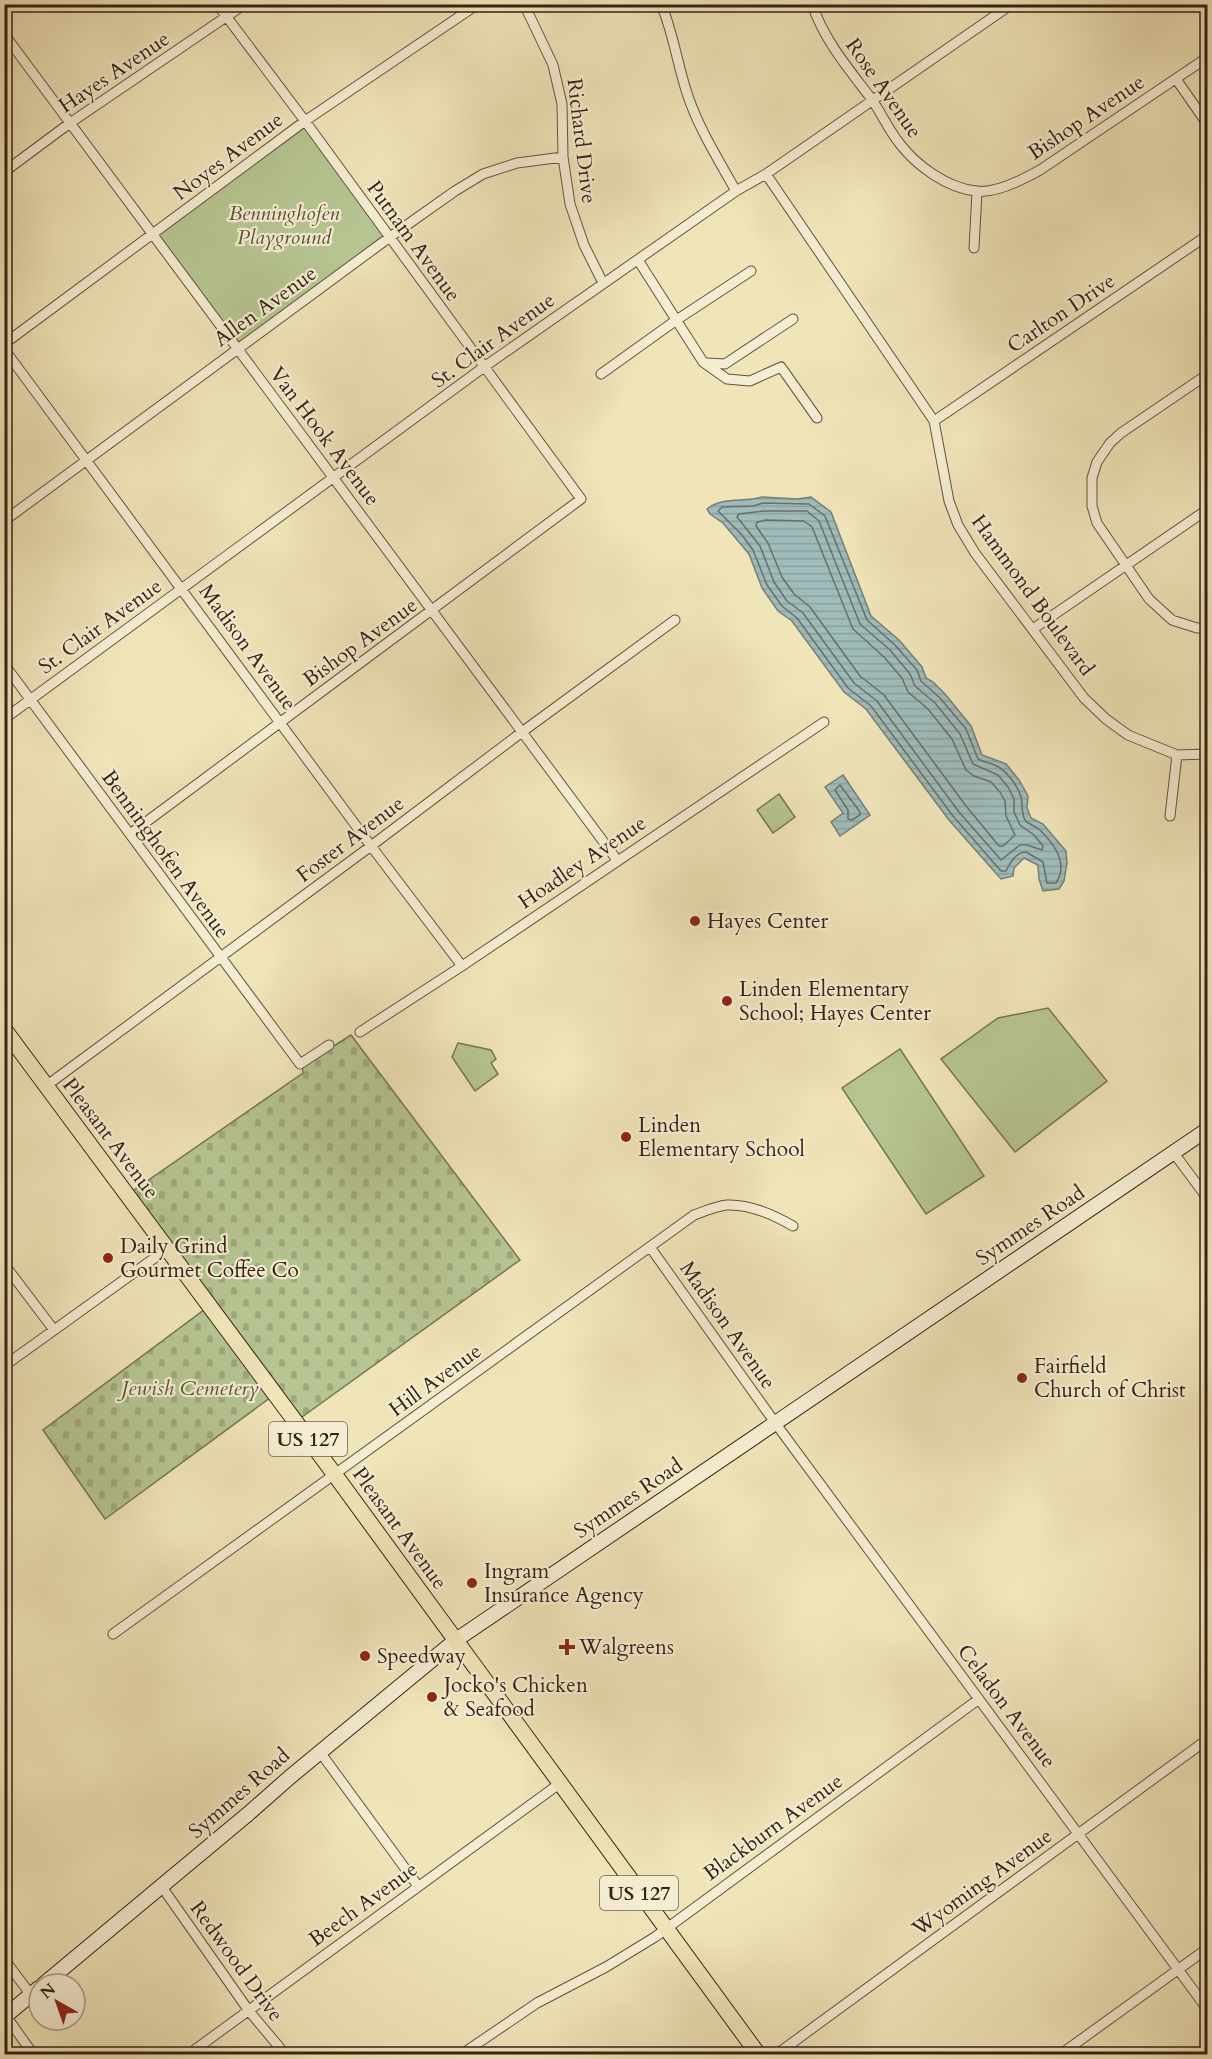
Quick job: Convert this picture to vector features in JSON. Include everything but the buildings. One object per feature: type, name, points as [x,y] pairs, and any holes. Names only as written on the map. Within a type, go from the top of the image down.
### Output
[{"type":"main road","name":"Pleasant Avenue","points":[[4,1029],[335,1475],[758,2055]]},
{"type":"main road","name":"Symmes Road","points":[[59,1972],[456,1640],[1208,1129]]},
{"type":"main road","points":[[5,2016],[27,1998]]},
{"type":"street","name":"Putnam Avenue","points":[[217,4],[580,499]]},
{"type":"street","name":"Hayes Avenue","points":[[4,172],[70,123],[245,4]]},
{"type":"street","name":"Noyes Avenue","points":[[4,344],[305,121],[478,4]]},
{"type":"street","name":"Richard Drive","points":[[524,4],[553,65],[562,104],[563,157],[570,204],[584,245],[603,283]]},
{"type":"street","points":[[662,4],[687,92],[701,128],[736,191]]},
{"type":"street","name":"Rose Avenue","points":[[812,4],[832,46],[872,100],[899,143],[916,161],[950,184],[977,192]]},
{"type":"street","name":"St. Clair Avenue","points":[[4,719],[484,367],[736,191],[766,174],[1012,4]]},
{"type":"street","name":"Van Hook Avenue","points":[[4,34],[617,860]]},
{"type":"street","name":"Bishop Avenue","points":[[977,192],[1019,181],[1040,170],[1208,57]]},
{"type":"street","points":[[1176,79],[1208,125]]},
{"type":"street","name":"Allen Avenue","points":[[4,520],[455,191],[483,174],[517,163],[563,157]]},
{"type":"street","name":"Hammond Boulevard","points":[[766,174],[934,421],[949,501],[958,525],[975,553],[1084,698],[1106,719],[1128,735],[1178,755],[1208,754]]},
{"type":"street","points":[[974,248],[977,192]]},
{"type":"street","name":"Carlton Drive","points":[[934,421],[1208,235]]},
{"type":"street","points":[[638,260],[703,362],[727,379],[750,381],[781,367],[817,418]]},
{"type":"street","points":[[601,374],[675,321],[752,272]]},
{"type":"street","points":[[703,362],[725,364],[793,319]]},
{"type":"street","name":"Madison Avenue","points":[[4,349],[462,966]]},
{"type":"street","points":[[1208,374],[1121,433],[1110,443],[1097,462],[1092,478],[1092,506],[1097,523],[1149,599],[1172,620],[1197,628],[1208,628]]},
{"type":"street","name":"Bishop Avenue","points":[[130,834],[280,721],[433,611],[580,499]]},
{"type":"street","points":[[1033,629],[1208,509]]},
{"type":"street","name":"Foster Avenue","points":[[46,1086],[675,620]]},
{"type":"street","name":"Benninghofen Avenue","points":[[4,664],[219,958],[300,1064],[329,1045]]},
{"type":"street","name":"Hoadley Avenue","points":[[360,1032],[824,722]]},
{"type":"street","points":[[1170,816],[1178,755]]},
{"type":"street","points":[[1173,1152],[1208,1199]]},
{"type":"street","name":"Hill Avenue","points":[[113,1634],[694,1215],[728,1205],[764,1212],[793,1226]]},
{"type":"street","name":"Madison Avenue","points":[[650,1247],[776,1424]]},
{"type":"street","points":[[4,1366],[167,1249]]},
{"type":"street","points":[[4,1264],[54,1330]]},
{"type":"street","name":"Celadon Avenue","points":[[776,1424],[1208,2010]]},
{"type":"street","name":"Blackburn Avenue","points":[[462,2055],[537,2003],[606,1967],[656,1937],[665,1928],[980,1699]]},
{"type":"street","name":"Wyoming Avenue","points":[[777,2055],[1208,1739]]},
{"type":"street","points":[[320,1752],[418,1886]]},
{"type":"street","name":"Beech Avenue","points":[[189,2055],[559,1784]]},
{"type":"street","name":"Redwood Drive","points":[[162,1887],[249,2011],[285,2055]]},
{"type":"street","points":[[1061,2055],[1208,1948]]},
{"type":"street","points":[[4,1959],[27,1983]]},
{"type":"street","points":[[5,2016],[33,2055]]},
{"type":"green space","name":"Benninghofen Playground","points":[[305,121],[390,237],[237,349],[154,235]]},
{"type":"green space","points":[[779,794],[795,817],[773,833],[757,810]]},
{"type":"green space","points":[[1048,1008],[1107,1081],[1015,1152],[941,1059],[998,1018]]},
{"type":"green space","name":"Jewish Cemetery","points":[[351,1035],[520,1260],[295,1422],[274,1395],[105,1519],[43,1430],[209,1306],[127,1195],[303,1073],[302,1066]]},
{"type":"green space","points":[[458,1043],[491,1050],[496,1059],[491,1063],[498,1074],[475,1091],[452,1057]]},
{"type":"green space","points":[[900,1049],[984,1176],[926,1214],[842,1088]]},
{"type":"water","points":[[762,497],[797,499],[811,497],[831,512],[871,616],[899,640],[922,667],[926,678],[945,694],[971,726],[982,755],[1006,764],[1028,796],[1027,808],[1031,818],[1043,824],[1066,851],[1064,881],[1059,889],[1043,891],[1038,865],[1024,858],[1014,868],[1013,876],[1001,879],[949,820],[866,709],[844,692],[792,621],[778,611],[762,588],[749,554],[723,523],[707,509],[720,502]]},
{"type":"water","points":[[843,775],[870,815],[840,836],[831,822],[843,813],[825,787]]},
{"type":"place","name":"Hayes Center","points":[[695,921]]},
{"type":"place","name":"Linden Elementary School; Hayes Center","points":[[727,1001]]},
{"type":"place","name":"Linden Elementary School","points":[[626,1137]]},
{"type":"place","name":"Daily Grind Gourmet Coffee Co","points":[[108,1258]]},
{"type":"place","name":"Fairfield Church of Christ","points":[[1022,1378]]},
{"type":"place","name":"Ingram Insurance Agency","points":[[472,1583]]},
{"type":"place","name":"Walgreens","points":[[567,1647]]},
{"type":"place","name":"Speedway","points":[[365,1656]]},
{"type":"place","name":"Jocko's Chicken & Seafood","points":[[432,1697]]}]
